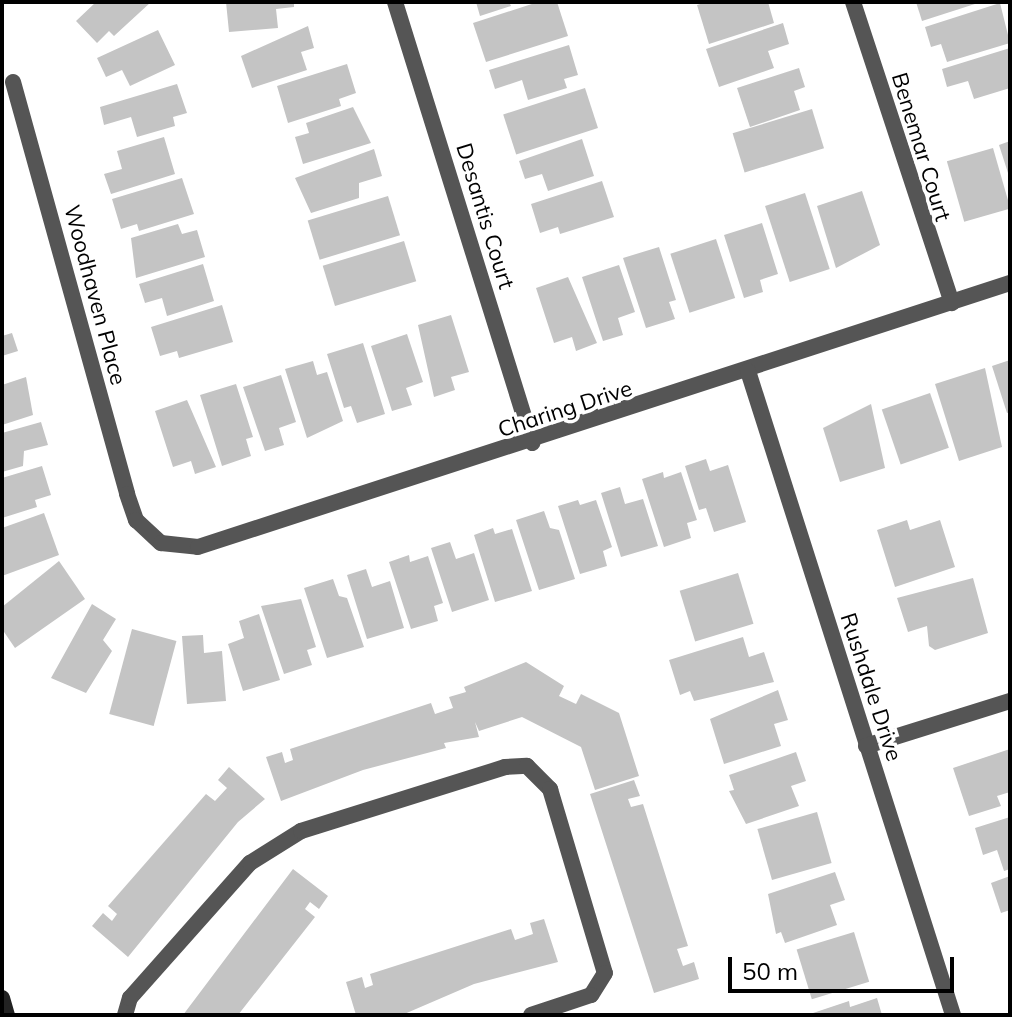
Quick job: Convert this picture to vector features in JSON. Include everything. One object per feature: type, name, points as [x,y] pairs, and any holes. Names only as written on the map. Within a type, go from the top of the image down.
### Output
[{"type":"main road","points":[[2,998],[7,1015]]},
{"type":"street","name":"Desantis Court","points":[[395,2],[532,443]]},
{"type":"street","name":"Benemar Court","points":[[853,2],[952,303]]},
{"type":"street","name":"Woodhaven Place","points":[[13,82],[136,520]]},
{"type":"street","name":"Charing Drive","points":[[136,520],[161,543],[198,547],[532,443],[1010,283]]},
{"type":"street","name":"Rushdale Drive","points":[[748,371],[953,1015]]},
{"type":"street","points":[[866,746],[1010,701]]},
{"type":"street","points":[[125,1015],[130,998],[250,863],[301,831],[505,767],[527,766],[550,789],[605,973],[591,995],[531,1015]]},
{"type":"building","points":[[96,2],[151,2],[114,36],[109,31],[97,43],[76,21]]},
{"type":"building","points":[[226,2],[294,2],[294,7],[276,9],[278,28],[229,32]]},
{"type":"building","points":[[476,2],[509,2],[511,6],[480,16]]},
{"type":"building","points":[[538,2],[557,2],[568,36],[486,62],[473,23]]},
{"type":"building","points":[[707,2],[768,2],[774,23],[709,44],[697,5]]},
{"type":"building","points":[[916,2],[978,2],[978,3],[922,21]]},
{"type":"building","points":[[1000,3],[1010,43],[947,62],[941,44],[931,47],[925,27]]},
{"type":"building","points":[[783,23],[789,44],[768,51],[774,68],[719,87],[706,49]]},
{"type":"building","points":[[308,26],[314,48],[301,52],[307,70],[252,88],[241,56]]},
{"type":"building","points":[[158,30],[175,65],[130,86],[122,70],[106,77],[97,58]]},
{"type":"building","points":[[569,45],[578,75],[564,79],[567,88],[528,100],[522,80],[495,89],[489,70]]},
{"type":"building","points":[[1010,48],[1010,88],[974,99],[968,81],[947,87],[942,69]]},
{"type":"building","points":[[347,64],[356,93],[339,99],[341,106],[288,123],[277,86]]},
{"type":"building","points":[[799,68],[805,87],[794,91],[800,110],[750,127],[737,88]]},
{"type":"building","points":[[177,84],[187,113],[173,117],[175,126],[137,137],[131,117],[104,125],[100,107]]},
{"type":"building","points":[[585,88],[598,128],[516,155],[503,115]]},
{"type":"building","points":[[353,107],[371,143],[303,164],[295,137],[309,133],[306,123]]},
{"type":"building","points":[[812,109],[824,148],[745,172],[733,133]]},
{"type":"building","points":[[164,137],[175,174],[111,194],[104,174],[122,169],[117,151]]},
{"type":"building","points":[[582,139],[594,176],[548,191],[542,174],[525,179],[519,161]]},
{"type":"building","points":[[1010,141],[1010,176],[1009,176],[999,145]]},
{"type":"building","points":[[993,148],[1010,209],[964,222],[947,161]]},
{"type":"building","points":[[374,149],[382,176],[359,183],[359,198],[311,213],[295,178]]},
{"type":"building","points":[[182,178],[194,214],[139,231],[137,224],[121,229],[112,199]]},
{"type":"building","points":[[602,181],[614,217],[560,234],[558,227],[540,233],[531,204]]},
{"type":"building","points":[[862,191],[880,245],[836,268],[817,206]]},
{"type":"building","points":[[805,193],[830,269],[790,282],[765,206]]},
{"type":"building","points":[[388,196],[400,235],[320,260],[308,221]]},
{"type":"building","points":[[762,223],[778,274],[760,280],[763,292],[744,298],[724,235]]},
{"type":"building","points":[[178,224],[182,234],[197,230],[205,257],[136,278],[131,238]]},
{"type":"building","points":[[716,239],[735,298],[690,313],[670,254]]},
{"type":"building","points":[[404,241],[416,281],[335,306],[323,266]]},
{"type":"building","points":[[659,247],[676,300],[669,302],[675,319],[646,328],[623,258]]},
{"type":"building","points":[[203,264],[214,301],[167,316],[162,298],[145,303],[139,284]]},
{"type":"building","points":[[619,265],[635,312],[618,318],[623,335],[603,341],[582,277]]},
{"type":"building","points":[[568,277],[597,343],[576,351],[572,337],[554,343],[536,288]]},
{"type":"building","points":[[222,305],[233,342],[179,358],[177,351],[160,356],[151,327]]},
{"type":"building","points":[[451,315],[469,372],[451,377],[455,390],[434,397],[418,325]]},
{"type":"building","points":[[12,333],[18,351],[2,356],[2,336]]},
{"type":"building","points":[[407,334],[423,382],[406,388],[412,405],[392,411],[371,346]]},
{"type":"building","points":[[363,343],[385,414],[357,423],[351,406],[344,408],[327,354]]},
{"type":"building","points":[[1010,360],[1010,412],[1007,413],[992,366]]},
{"type":"building","points":[[313,361],[317,375],[327,372],[343,421],[307,438],[285,369]]},
{"type":"building","points":[[985,368],[1002,447],[959,461],[935,384]]},
{"type":"building","points":[[281,375],[296,422],[279,428],[284,445],[265,451],[243,387]]},
{"type":"building","points":[[26,377],[33,415],[2,425],[2,385]]},
{"type":"building","points":[[236,384],[253,437],[246,439],[251,456],[222,466],[200,395]]},
{"type":"building","points":[[930,393],[949,448],[901,464],[882,410]]},
{"type":"building","points":[[187,400],[216,467],[195,474],[191,461],[173,467],[155,411]]},
{"type":"building","points":[[871,404],[885,468],[840,482],[823,428]]},
{"type":"building","points":[[41,422],[48,445],[24,451],[23,466],[2,472],[2,433]]},
{"type":"building","points":[[706,459],[710,471],[728,465],[746,522],[714,532],[706,508],[699,510],[685,466]]},
{"type":"building","points":[[42,466],[51,495],[35,500],[37,507],[2,518],[2,478]]},
{"type":"building","points":[[663,472],[664,478],[681,472],[697,520],[687,523],[691,538],[664,547],[642,479]]},
{"type":"building","points":[[620,487],[625,504],[643,499],[658,546],[621,557],[601,493]]},
{"type":"building","points":[[578,500],[580,505],[596,500],[612,547],[603,551],[607,566],[580,574],[558,506]]},
{"type":"building","points":[[544,511],[550,528],[559,530],[575,579],[539,590],[516,520]]},
{"type":"building","points":[[44,513],[59,555],[2,576],[2,528]]},
{"type":"building","points":[[907,520],[910,530],[940,520],[955,567],[895,587],[877,530]]},
{"type":"building","points":[[493,528],[495,534],[512,529],[532,591],[495,602],[474,535]]},
{"type":"building","points":[[450,542],[456,559],[474,553],[489,600],[452,612],[431,548]]},
{"type":"building","points":[[409,555],[410,562],[428,556],[443,603],[434,606],[438,621],[411,629],[389,562]]},
{"type":"building","points":[[59,561],[85,599],[15,648],[2,629],[2,607]]},
{"type":"building","points":[[366,569],[372,587],[390,581],[404,628],[367,639],[347,575]]},
{"type":"building","points":[[738,573],[753,624],[695,642],[680,591]]},
{"type":"building","points":[[973,578],[988,633],[935,650],[929,646],[927,626],[908,632],[897,598]]},
{"type":"building","points":[[333,579],[339,596],[347,598],[364,647],[327,658],[304,588]]},
{"type":"building","points":[[301,599],[316,647],[307,650],[312,665],[284,674],[261,606]]},
{"type":"building","points":[[92,604],[116,619],[103,640],[112,651],[86,693],[51,678]]},
{"type":"building","points":[[259,614],[280,680],[243,691],[228,644],[244,638],[239,621]]},
{"type":"building","points":[[132,629],[176,641],[154,726],[109,714]]},
{"type":"building","points":[[203,635],[204,653],[222,651],[226,701],[187,704],[182,636]]},
{"type":"building","points":[[743,637],[749,657],[764,652],[774,682],[694,701],[690,691],[680,695],[669,660]]},
{"type":"building","points":[[526,662],[564,686],[559,696],[576,704],[581,694],[619,713],[639,776],[595,790],[581,747],[522,717],[479,731],[475,722],[479,737],[444,743],[446,748],[363,770],[281,801],[266,757],[282,752],[285,763],[293,760],[290,749],[431,703],[435,714],[453,708],[449,697],[466,692],[464,687]]},
{"type":"building","points":[[778,690],[788,720],[774,724],[781,746],[724,764],[710,719]]},
{"type":"building","points":[[1010,749],[1010,792],[997,796],[1001,806],[969,816],[953,768]]},
{"type":"building","points":[[796,752],[806,781],[791,786],[799,806],[746,824],[729,791],[734,790],[729,775]]},
{"type":"building","points":[[229,767],[265,799],[238,822],[128,957],[92,926],[103,913],[112,921],[117,914],[108,906],[206,794],[215,801],[227,788],[218,780]]},
{"type":"building","points":[[634,780],[640,796],[628,799],[631,807],[643,804],[688,946],[677,949],[683,966],[694,962],[699,979],[654,993],[590,794]]},
{"type":"building","points":[[817,812],[832,863],[772,880],[757,829]]},
{"type":"building","points":[[1010,817],[1010,869],[1004,871],[997,850],[983,855],[975,828]]},
{"type":"building","points":[[293,869],[328,896],[319,909],[310,902],[305,909],[315,917],[238,1015],[183,1015]]},
{"type":"building","points":[[835,872],[845,900],[830,905],[837,925],[785,943],[781,932],[776,934],[768,894]]},
{"type":"building","points":[[1010,876],[1010,910],[1001,913],[991,883]]},
{"type":"building","points":[[544,919],[558,962],[474,984],[402,1015],[356,1015],[346,982],[362,977],[365,988],[373,985],[370,974],[511,929],[515,940],[533,934],[530,923]]},
{"type":"building","points":[[854,932],[869,982],[812,999],[797,950]]},
{"type":"building","points":[[877,998],[882,1015],[807,1015],[849,1001],[850,1007]]}]
